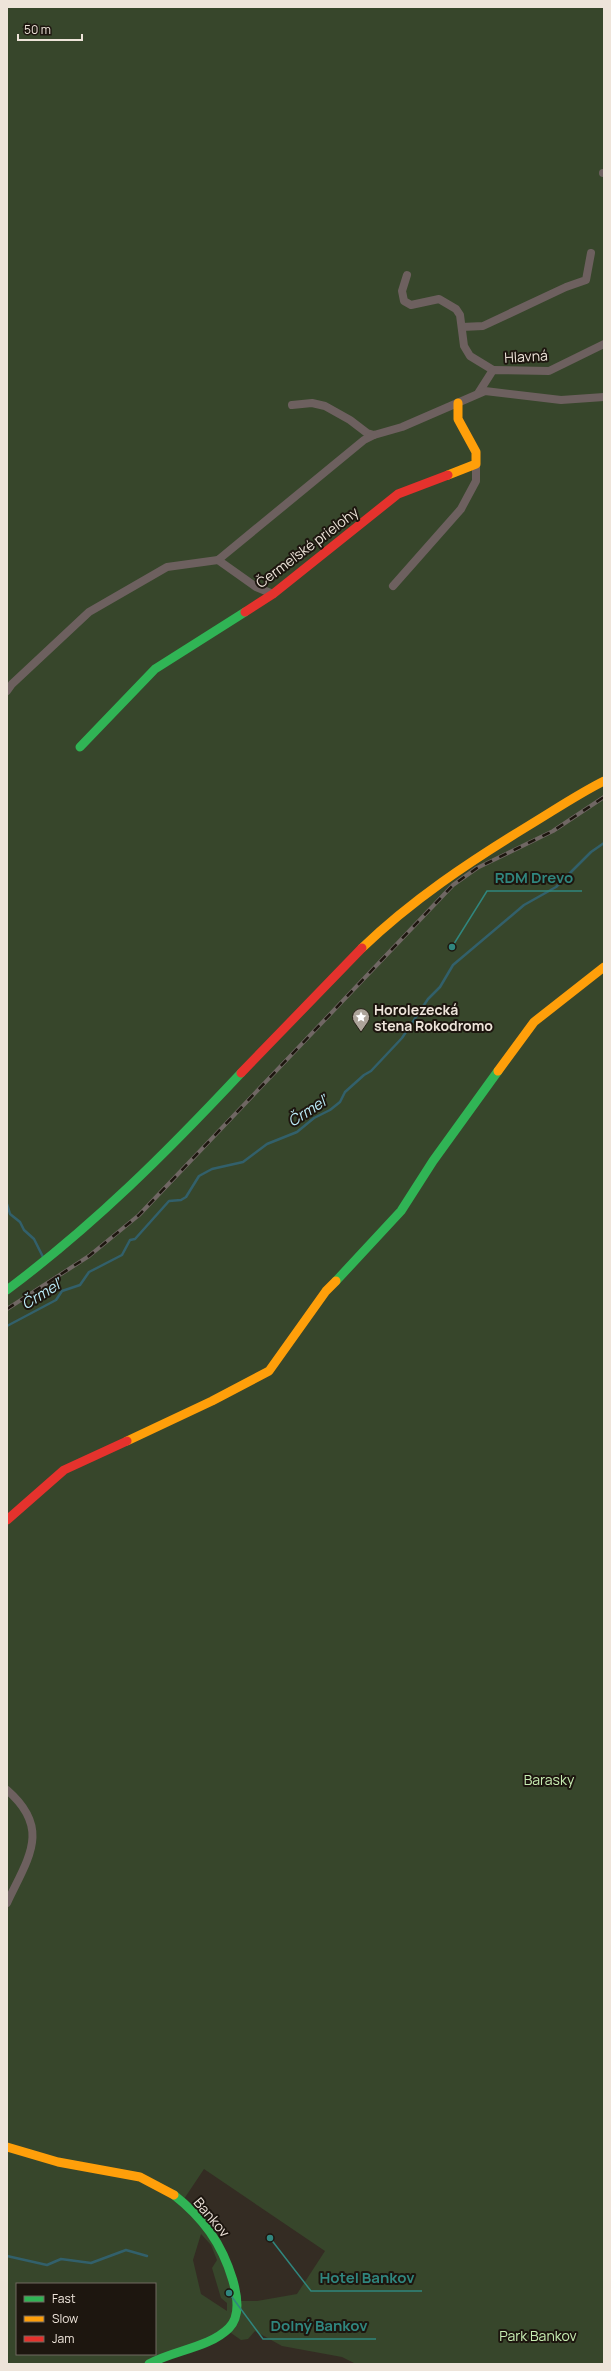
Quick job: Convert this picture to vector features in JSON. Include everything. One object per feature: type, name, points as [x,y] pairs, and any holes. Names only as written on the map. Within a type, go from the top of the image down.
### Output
[{"type":"street","points":[[462,327],[483,326],[566,287],[586,280],[591,253]]},
{"type":"street","points":[[407,275],[402,291],[404,301],[411,305],[439,299],[456,309],[460,315],[464,346],[470,356],[493,370]]},
{"type":"street","name":"Hlavná","points":[[479,392],[493,370],[549,371],[604,344]]},
{"type":"street","points":[[7,691],[12,684],[88,612],[167,567],[218,560],[364,440],[402,427],[458,403],[479,392],[490,390],[561,400],[604,397]]},
{"type":"street","points":[[292,405],[312,403],[325,406],[374,436]]},
{"type":"street","points":[[393,586],[461,509],[476,481],[476,452],[458,419],[458,403]]},
{"type":"street","name":"Čermeľské prielohy","points":[[80,747],[155,669],[262,599],[273,594],[398,494],[476,464]]},
{"type":"street","points":[[218,560],[256,587],[273,594]]},
{"type":"street","points":[[7,1290],[64,1248],[140,1178],[344,967],[400,913],[468,863],[604,780]]},
{"type":"street","points":[[7,1520],[64,1470],[212,1401],[269,1371],[326,1291],[376,1240],[401,1211],[433,1161],[534,1022],[552,1006],[604,967]]},
{"type":"street","points":[[7,1790],[15,1797],[28,1814],[34,1836],[32,1848],[7,1903]]},
{"type":"street","name":"Bankov","points":[[7,2147],[56,2162],[130,2175],[152,2183],[190,2210],[212,2234],[223,2252],[230,2268],[237,2301],[236,2316],[225,2331],[216,2337],[149,2364]]},
{"type":"green space","points":[[7,7],[604,7],[604,2364],[356,2364],[342,2357],[282,2346],[255,2331],[248,2339],[241,2340],[231,2333],[149,2364],[7,2364]],"holes":[[[204,2169],[325,2251],[297,2294],[257,2301],[237,2301],[212,2234],[182,2202]],[[201,2234],[211,2245],[217,2260],[212,2268],[221,2298],[227,2303],[227,2311],[201,2294],[193,2260]]]},
{"type":"waterway","name":"Črmeľ","points":[[7,1326],[56,1300],[62,1291],[80,1285],[89,1272],[122,1255],[130,1240],[135,1239],[169,1201],[181,1200],[186,1197],[199,1176],[212,1169],[243,1162],[267,1144],[297,1132],[314,1118],[330,1110],[340,1102],[345,1092],[364,1075],[371,1071],[402,1038],[428,999],[440,987],[453,965],[524,905],[556,887],[591,852],[604,843]]},
{"type":"waterway","points":[[7,1204],[10,1214],[20,1222],[24,1230],[34,1239],[44,1259]]},
{"type":"waterway","points":[[7,2256],[47,2265],[61,2259],[91,2263],[126,2250],[147,2256]]},
{"type":"railway","points":[[7,1309],[89,1256],[139,1215],[453,885],[477,868],[553,831],[604,797]]},
{"type":"traffic: fast","points":[[80,747],[155,669],[245,612]]},
{"type":"traffic: fast","points":[[336,1281],[401,1211],[433,1161],[498,1071]]},
{"type":"traffic: fast","points":[[7,1290],[70,1240],[129,1187],[241,1073]]},
{"type":"traffic: fast","points":[[149,2364],[169,2355],[212,2340],[221,2335],[229,2328],[235,2319],[237,2307],[233,2280],[216,2241],[198,2217],[174,2195]]},
{"type":"traffic: slow","points":[[448,475],[476,464],[476,452],[458,419],[458,403]]},
{"type":"traffic: slow","points":[[362,948],[381,930],[442,882],[506,840],[585,791],[604,781]]},
{"type":"traffic: slow","points":[[498,1071],[534,1022],[604,967]]},
{"type":"traffic: slow","points":[[127,1441],[212,1401],[269,1371],[326,1291],[336,1281]]},
{"type":"traffic: slow","points":[[7,2147],[58,2162],[140,2177],[174,2195]]},
{"type":"traffic: jam","points":[[245,612],[273,594],[398,494],[448,475]]},
{"type":"traffic: jam","points":[[241,1073],[362,948]]},
{"type":"traffic: jam","points":[[7,1520],[64,1470],[127,1441]]},
{"type":"place","name":"RDM Drevo","points":[[452,947]]},
{"type":"place","name":"Horolezecká stena Rokodromo","points":[[361,1032]]},
{"type":"place","name":"Hotel Bankov","points":[[270,2238]]},
{"type":"place","name":"Dolný Bankov","points":[[229,2293]]},
{"type":"park label","name":"Barasky","points":[[549,1779]]},
{"type":"park label","name":"Park Bankov","points":[[538,2335]]}]
